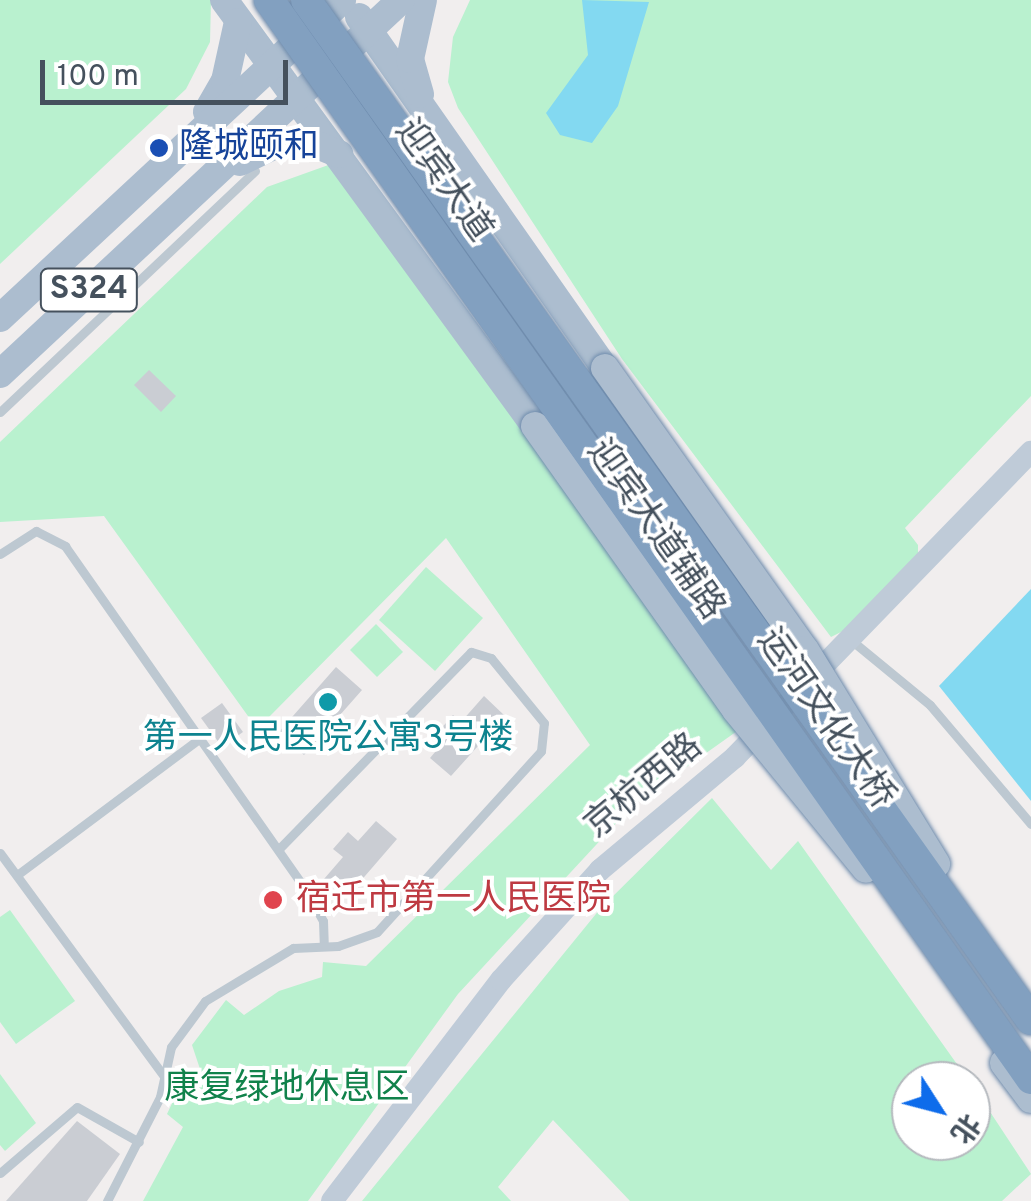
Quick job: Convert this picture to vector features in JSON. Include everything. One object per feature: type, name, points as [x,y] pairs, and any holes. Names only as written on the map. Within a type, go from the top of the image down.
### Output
[{"type":"highway","name":"迎宾大道","points":[[269,0],[545,415]]},
{"type":"highway","name":"迎宾大道","points":[[306,0],[593,376]]},
{"type":"highway","name":"运河文化大桥","points":[[593,376],[1031,1020]]},
{"type":"highway","name":"运河文化大桥","points":[[545,415],[1031,1079]]},
{"type":"main road","name":"迎宾大道辅路","points":[[344,0],[427,114],[593,376],[806,650],[924,846],[1031,1001]]},
{"type":"main road","name":"S324","points":[[0,318],[344,0]]},
{"type":"main road","name":"S324","points":[[0,374],[401,0]]},
{"type":"main road","points":[[423,0],[410,59],[427,114]]},
{"type":"main road","name":"迎宾大道辅路","points":[[231,11],[545,415],[736,710],[859,858],[1031,1099]]},
{"type":"main road","points":[[150,178],[212,106],[231,11]]},
{"type":"main road","points":[[177,206],[257,151],[281,142],[308,141],[341,154]]},
{"type":"street","name":"京杭西路","points":[[332,1201],[501,980],[587,884],[673,802],[734,757],[1031,452]]},
{"type":"lane","points":[[0,412],[255,171]]},
{"type":"lane","points":[[0,554],[36,531],[65,546],[320,912],[324,946]]},
{"type":"lane","points":[[851,640],[930,705],[1031,824]]},
{"type":"lane","points":[[107,1201],[139,1142],[165,1078],[171,1047],[204,1001],[293,948],[324,946],[377,932],[541,750],[544,723],[492,658],[471,652],[279,849]]},
{"type":"lane","points":[[17,876],[200,738]]},
{"type":"lane","points":[[0,852],[165,1078]]},
{"type":"lane","points":[[0,1172],[77,1107],[139,1142]]},
{"type":"green space","points":[[0,0],[211,0],[210,42],[186,89],[0,264]]},
{"type":"green space","points":[[470,0],[1031,0],[1031,396],[905,528],[918,545],[918,559],[843,631],[831,637],[622,359],[458,108],[448,82],[453,37]]},
{"type":"green space","name":"康复绿地休息区","points":[[334,163],[747,724],[633,805],[458,994],[308,1201],[143,1201],[183,1127],[167,1114],[175,1097],[203,1078],[192,1045],[226,1000],[244,1015],[279,991],[322,977],[323,962],[366,966],[590,745],[446,538],[269,717],[253,723],[104,516],[0,522],[0,442],[267,187]]},
{"type":"green space","points":[[426,567],[483,618],[435,671],[379,620]]},
{"type":"green space","points":[[376,624],[403,652],[377,677],[350,650]]},
{"type":"green space","points":[[712,798],[771,870],[798,841],[955,1061],[891,1061],[891,1161],[991,1161],[991,1113],[1031,1174],[1002,1201],[630,1201],[553,1120],[498,1187],[511,1201],[362,1201],[600,909]]},
{"type":"green space","points":[[10,910],[75,1001],[16,1044],[0,1022],[0,917]]},
{"type":"green space","points":[[0,1074],[36,1123],[5,1151],[0,1145]]},
{"type":"water","points":[[582,0],[649,2],[618,106],[592,143],[560,135],[546,113],[588,55]]},
{"type":"water","points":[[1031,589],[1031,801],[939,686]]},
{"type":"building","points":[[149,370],[176,396],[161,412],[134,385]]},
{"type":"building","name":"第一人民医院公寓3号楼","points":[[336,667],[362,690],[340,715],[349,723],[333,741],[324,733],[304,755],[278,733]]},
{"type":"building","points":[[484,696],[505,716],[451,776],[430,758],[447,738],[439,731],[453,715],[461,722]]},
{"type":"building","points":[[222,703],[243,732],[222,747],[201,718]]},
{"type":"building","points":[[376,821],[397,839],[346,898],[324,879],[343,857],[333,849],[348,832],[358,841]]},
{"type":"building","points":[[77,1121],[120,1154],[87,1201],[6,1201]]},
{"type":"place","name":"隆城颐和","points":[[159,148]]},
{"type":"place","name":"第一人民医院公寓3号楼","points":[[328,702]]},
{"type":"place","name":"宿迁市第一人民医院","points":[[273,900]]}]
